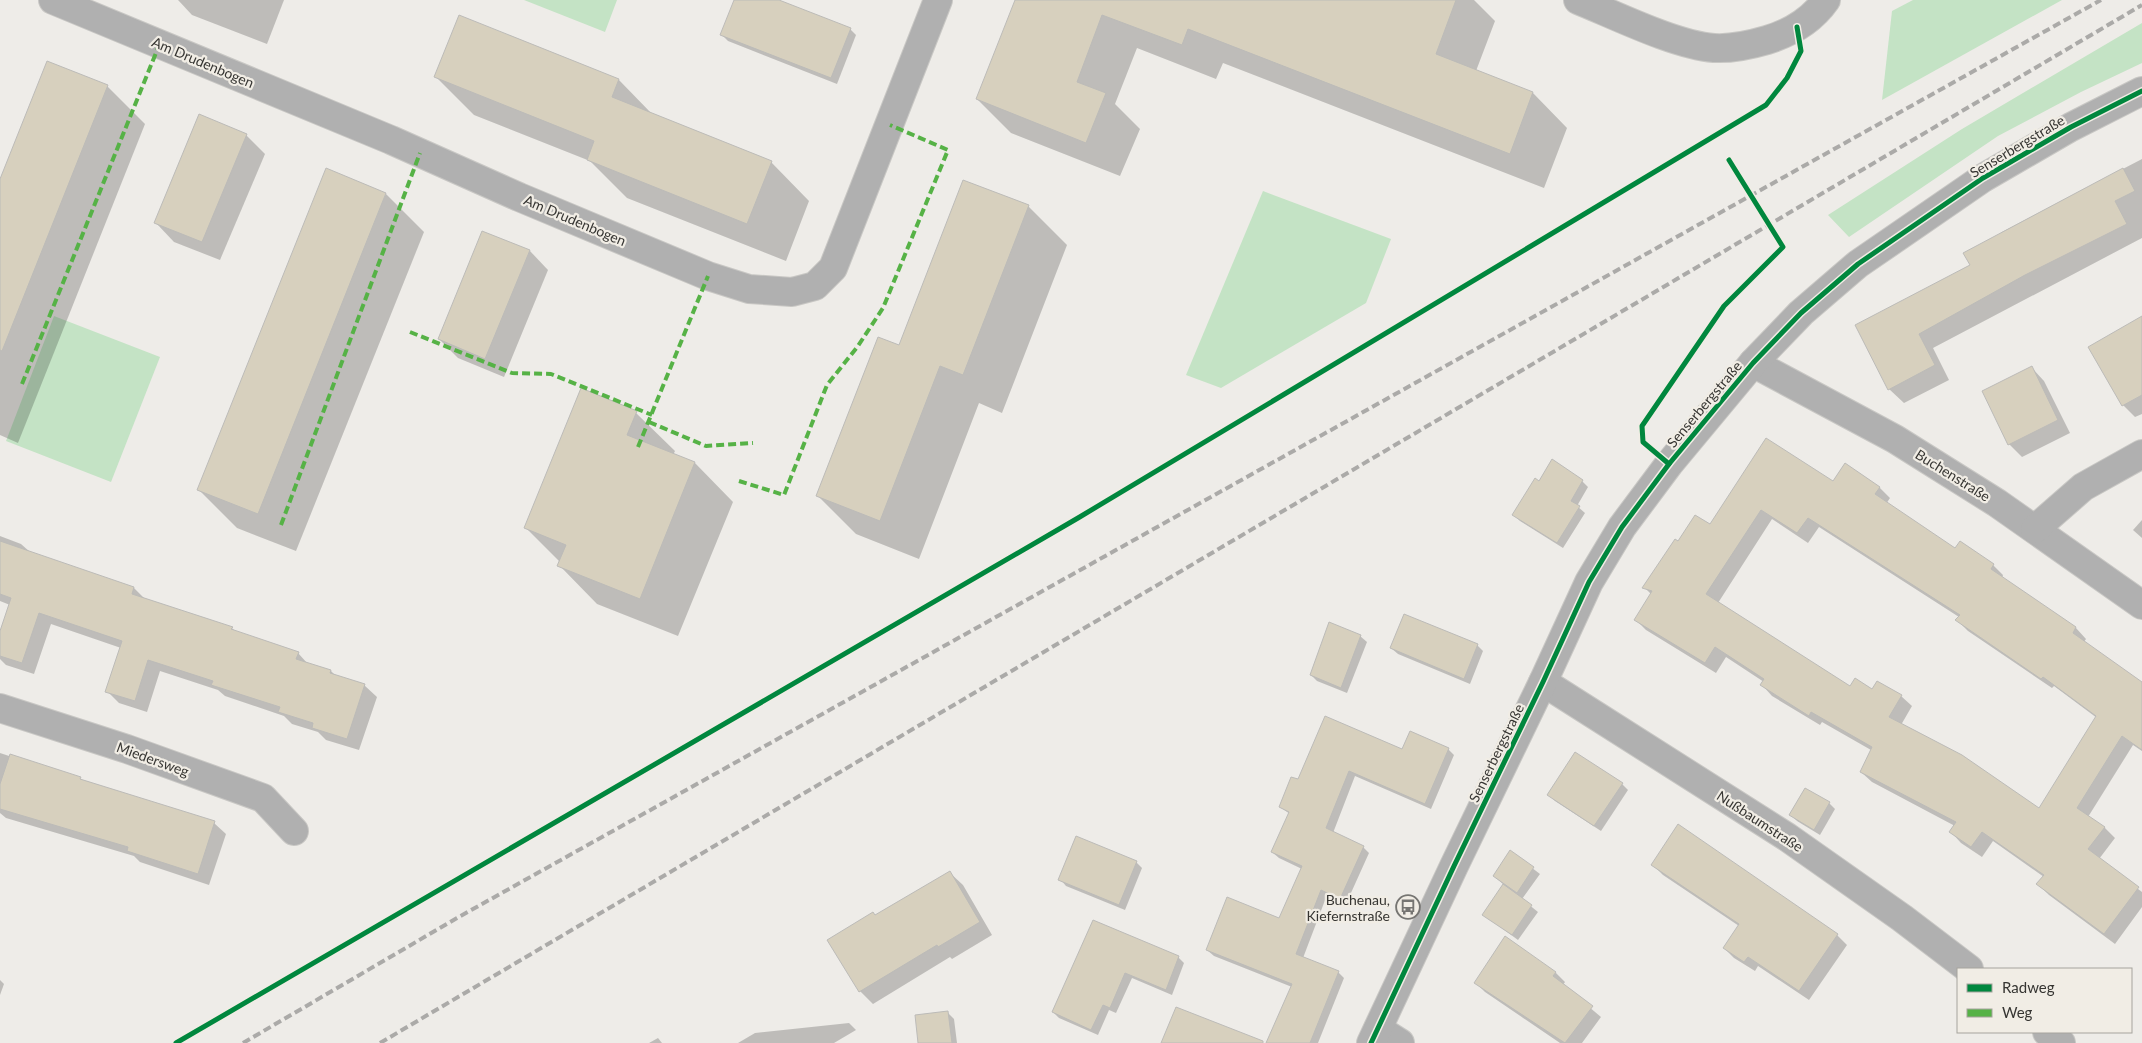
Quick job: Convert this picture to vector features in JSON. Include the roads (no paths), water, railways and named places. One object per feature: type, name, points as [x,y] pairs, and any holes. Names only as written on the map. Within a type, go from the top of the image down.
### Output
[{"type":"street","name":"Am Drudenbogen","points":[[53,0],[391,140],[519,197],[708,276],[749,289],[792,292],[815,286],[833,268],[938,0]]},
{"type":"street","points":[[1578,0],[1682,41],[1714,48],[1745,46],[1777,37],[1797,28],[1826,0]]},
{"type":"street","name":"Senserbergstraße","points":[[1374,1036],[1589,582],[1622,527],[1675,457],[1753,363],[1801,313],[1871,255],[1983,178],[2071,127],[2142,91]]},
{"type":"street","name":"Buchenstraße","points":[[1753,363],[1895,439],[2035,529],[2142,605]]},
{"type":"street","points":[[2035,529],[2083,487],[2142,454]]},
{"type":"street","name":"Nußbaumstraße","points":[[1543,682],[1787,837],[1902,918],[1968,968]]},
{"type":"street","name":"Miedersweg","points":[[0,708],[127,749],[263,798],[294,831]]},
{"type":"street","points":[[2048,1033],[2061,1043]]},
{"type":"street","points":[[1374,1036],[1400,1043]]},
{"type":"railway","points":[[243,1043],[457,918],[2101,0]]},
{"type":"railway","points":[[380,1043],[2142,5]]},
{"type":"place","name":"Buchenau, Kiefernstraße","points":[[1408,907]]}]
